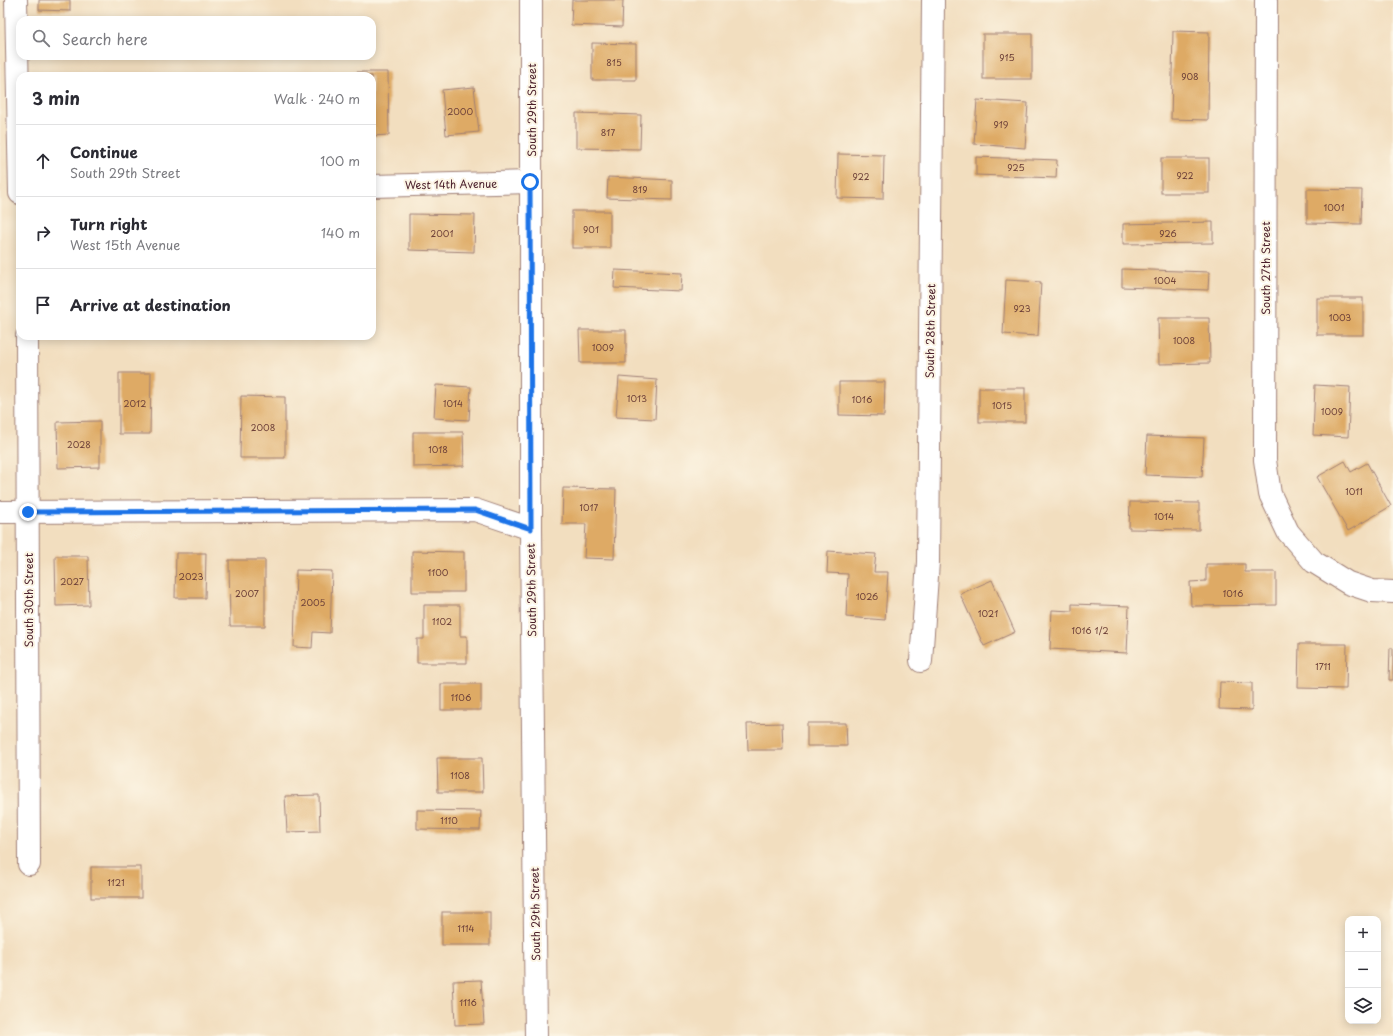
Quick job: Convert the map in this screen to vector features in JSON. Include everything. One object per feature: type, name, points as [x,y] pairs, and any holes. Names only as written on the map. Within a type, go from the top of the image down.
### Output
[{"type":"street","points":[[15,185],[16,0]]},
{"type":"street","name":"South 29th Street","points":[[531,0],[531,529],[536,1036]]},
{"type":"street","name":"South 28th Street","points":[[921,661],[928,562],[933,0]]},
{"type":"street","name":"South 27th Street","points":[[1266,0],[1265,460],[1270,494],[1288,532],[1314,562],[1348,583],[1372,591],[1393,592]]},
{"type":"street","name":"West 14th Avenue","points":[[376,186],[530,182]]},
{"type":"street","name":"South 30th Street","points":[[28,340],[29,864]]},
{"type":"street","points":[[0,512],[475,510],[531,529]]},
{"type":"building","points":[[39,0],[70,0],[70,11],[39,10]]},
{"type":"building","points":[[572,0],[623,0],[622,27],[571,25]]},
{"type":"building","points":[[1173,31],[1209,32],[1208,120],[1171,119]]},
{"type":"building","points":[[983,34],[1032,34],[1032,79],[983,79]]},
{"type":"building","points":[[592,43],[636,44],[636,80],[592,80]]},
{"type":"building","points":[[376,72],[388,72],[389,135],[376,136]]},
{"type":"building","points":[[474,87],[479,132],[446,135],[442,90]]},
{"type":"building","points":[[977,100],[1028,103],[1025,148],[974,144]]},
{"type":"building","points":[[576,113],[641,115],[640,149],[576,148]]},
{"type":"building","points":[[838,154],[884,155],[883,199],[837,198]]},
{"type":"building","points":[[976,157],[1057,160],[1056,178],[976,175]]},
{"type":"building","points":[[1161,158],[1209,158],[1209,193],[1161,193]]},
{"type":"building","points":[[608,177],[672,180],[672,200],[607,198]]},
{"type":"building","points":[[1307,189],[1362,190],[1361,224],[1307,223]]},
{"type":"building","points":[[572,211],[610,211],[610,248],[572,248]]},
{"type":"building","points":[[409,214],[475,215],[474,252],[409,250]]},
{"type":"building","points":[[1213,222],[1213,243],[1123,244],[1123,224]]},
{"type":"building","points":[[1122,269],[1209,272],[1208,290],[1122,287]]},
{"type":"building","points":[[615,270],[682,273],[681,291],[614,288]]},
{"type":"building","points":[[1006,280],[1041,282],[1038,336],[1003,334]]},
{"type":"building","points":[[1317,298],[1363,298],[1363,335],[1317,335]]},
{"type":"building","points":[[1158,318],[1209,318],[1210,363],[1159,364]]},
{"type":"building","points":[[579,330],[626,330],[626,363],[580,363]]},
{"type":"building","points":[[119,373],[151,373],[150,434],[119,434]]},
{"type":"building","points":[[619,377],[657,380],[655,419],[616,417]]},
{"type":"building","points":[[839,382],[885,382],[884,416],[839,415]]},
{"type":"building","points":[[436,385],[471,387],[469,420],[434,418]]},
{"type":"building","points":[[1315,385],[1350,387],[1348,437],[1313,435]]},
{"type":"building","points":[[979,388],[1025,388],[1025,422],[979,422]]},
{"type":"building","points":[[241,396],[285,397],[285,458],[240,458]]},
{"type":"building","points":[[100,421],[100,467],[58,468],[57,422]]},
{"type":"building","points":[[413,432],[463,432],[464,466],[413,467]]},
{"type":"building","points":[[1147,436],[1204,438],[1202,477],[1145,475]]},
{"type":"building","points":[[1345,461],[1351,472],[1367,463],[1391,506],[1348,531],[1317,477]]},
{"type":"building","points":[[563,488],[616,489],[614,559],[584,558],[586,524],[562,524]]},
{"type":"building","points":[[1130,502],[1199,503],[1199,530],[1129,529]]},
{"type":"building","points":[[412,551],[464,552],[464,592],[412,592]]},
{"type":"building","points":[[828,551],[876,554],[874,572],[888,572],[885,620],[846,617],[848,574],[827,573]]},
{"type":"building","points":[[176,553],[206,553],[205,598],[175,598]]},
{"type":"building","points":[[55,556],[88,556],[89,605],[56,606]]},
{"type":"building","points":[[229,560],[265,560],[265,626],[230,626]]},
{"type":"building","points":[[1206,564],[1245,564],[1245,572],[1276,572],[1276,605],[1191,606],[1190,582],[1206,581]]},
{"type":"building","points":[[296,570],[332,571],[330,633],[313,632],[312,648],[294,647]]},
{"type":"building","points":[[992,580],[1015,632],[984,646],[960,594]]},
{"type":"building","points":[[1072,604],[1129,606],[1127,653],[1050,649],[1052,610],[1072,611]]},
{"type":"building","points":[[424,605],[460,605],[460,636],[467,636],[467,663],[417,663],[417,639],[424,639]]},
{"type":"building","points":[[1299,644],[1347,644],[1346,689],[1298,688]]},
{"type":"building","points":[[1390,648],[1393,648],[1393,680],[1389,680]]},
{"type":"building","points":[[1220,682],[1252,683],[1252,710],[1219,709]]},
{"type":"building","points":[[441,684],[481,684],[481,710],[441,710]]},
{"type":"building","points":[[782,723],[783,750],[748,750],[747,724]]},
{"type":"building","points":[[807,723],[846,723],[847,746],[807,746]]},
{"type":"building","points":[[437,758],[482,758],[483,792],[438,792]]},
{"type":"building","points":[[319,795],[320,831],[287,832],[285,796]]},
{"type":"building","points":[[417,810],[481,811],[480,830],[417,829]]},
{"type":"building","points":[[91,867],[141,867],[141,898],[91,898]]},
{"type":"building","points":[[442,912],[490,912],[490,945],[442,945]]},
{"type":"building","points":[[481,980],[484,1024],[455,1025],[453,981]]},
{"type":"route","points":[[28,512],[475,510],[531,529],[530,182]]}]
